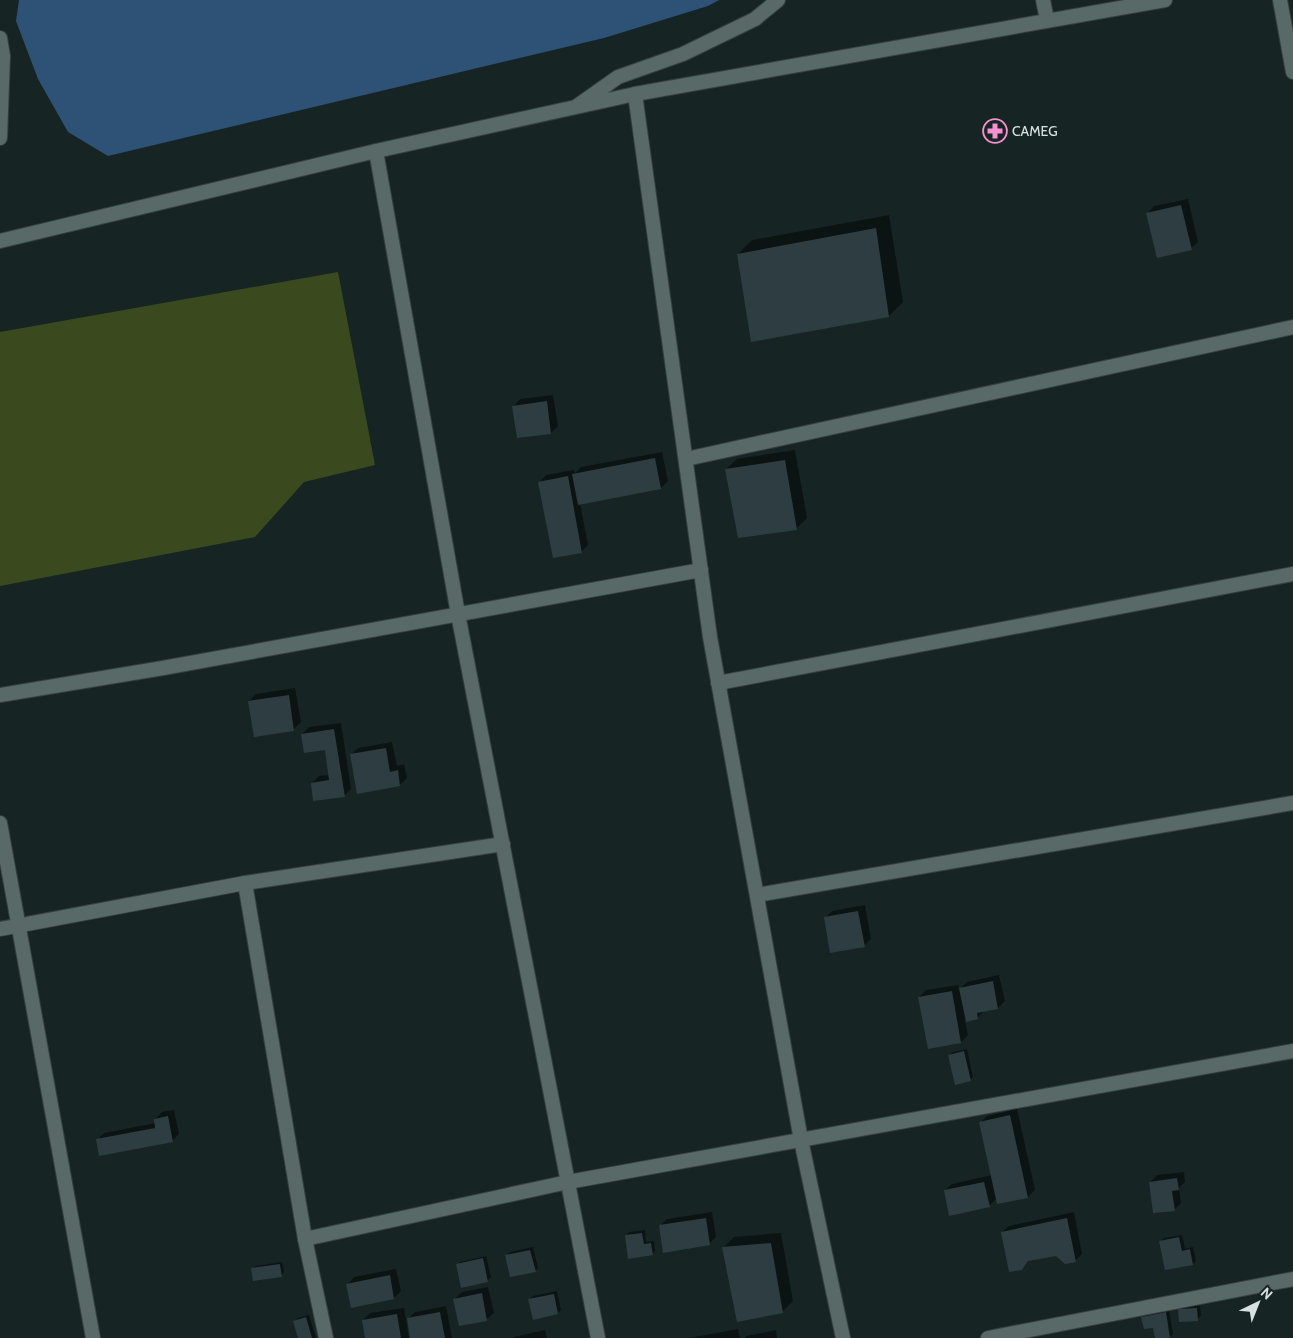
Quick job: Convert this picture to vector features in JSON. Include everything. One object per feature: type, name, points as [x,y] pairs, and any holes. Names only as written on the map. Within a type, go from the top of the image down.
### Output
[{"type":"street","points":[[577,106],[618,78],[683,54],[755,19],[778,0]]},
{"type":"street","points":[[1043,0],[1047,20]]},
{"type":"street","points":[[0,241],[376,151],[635,94],[1165,0]]},
{"type":"street","points":[[1280,0],[1293,72]]},
{"type":"street","points":[[0,38],[3,56],[0,138]]},
{"type":"street","points":[[635,94],[710,636],[801,1140],[844,1338]]},
{"type":"street","points":[[376,151],[458,614],[598,1338]]},
{"type":"street","points":[[686,459],[1293,327]]},
{"type":"street","points":[[0,696],[701,570]]},
{"type":"street","points":[[718,683],[1293,574]]},
{"type":"street","points":[[757,895],[1293,803]]},
{"type":"street","points":[[0,823],[93,1338]]},
{"type":"street","points":[[0,929],[245,883],[503,844]]},
{"type":"street","points":[[245,883],[305,1239],[326,1338]]},
{"type":"street","points":[[305,1239],[568,1182],[1293,1051]]},
{"type":"street","points":[[988,1338],[1293,1279]]},
{"type":"green space","points":[[338,272],[375,465],[304,482],[255,537],[0,586],[0,332]]},
{"type":"water","points":[[19,0],[719,0],[708,6],[604,38],[108,156],[68,132],[38,79],[16,21]]},
{"type":"building","points":[[1181,205],[1192,250],[1157,258],[1146,213]]},
{"type":"building","points":[[876,228],[889,317],[751,342],[737,254]]},
{"type":"building","points":[[547,401],[551,434],[517,438],[512,406]]},
{"type":"building","points":[[655,458],[661,489],[578,505],[572,474]]},
{"type":"building","points":[[785,460],[797,530],[738,538],[725,469]]},
{"type":"building","points":[[568,476],[582,553],[553,558],[538,482]]},
{"type":"building","points":[[289,695],[294,731],[254,737],[248,701]]},
{"type":"building","points":[[334,729],[345,797],[313,801],[311,783],[329,780],[325,750],[304,753],[301,734]]},
{"type":"building","points":[[386,748],[390,772],[398,770],[400,786],[357,794],[350,754]]},
{"type":"building","points":[[858,911],[865,947],[830,953],[824,917]]},
{"type":"building","points":[[993,981],[998,1009],[977,1013],[978,1019],[966,1022],[959,988]]},
{"type":"building","points":[[952,991],[961,1043],[928,1049],[918,997]]},
{"type":"building","points":[[964,1051],[971,1081],[955,1085],[948,1055]]},
{"type":"building","points":[[1010,1115],[1028,1198],[997,1204],[979,1122]]},
{"type":"building","points":[[168,1116],[173,1142],[99,1156],[96,1139],[155,1128],[154,1119]]},
{"type":"building","points":[[1177,1178],[1179,1190],[1172,1191],[1175,1211],[1153,1213],[1149,1182]]},
{"type":"building","points":[[984,1182],[990,1207],[949,1216],[944,1190]]},
{"type":"building","points":[[706,1218],[710,1245],[663,1253],[659,1225]]},
{"type":"building","points":[[1067,1218],[1076,1262],[1065,1264],[1056,1256],[1028,1261],[1022,1270],[1009,1272],[1001,1232]]},
{"type":"building","points":[[642,1233],[644,1244],[651,1243],[653,1255],[628,1259],[625,1235]]},
{"type":"building","points":[[1179,1237],[1182,1251],[1190,1249],[1193,1265],[1165,1270],[1159,1241]]},
{"type":"building","points":[[771,1243],[783,1313],[737,1322],[722,1247]]},
{"type":"building","points":[[530,1250],[536,1272],[510,1277],[505,1255]]},
{"type":"building","points":[[483,1258],[488,1282],[461,1288],[456,1264]]},
{"type":"building","points":[[280,1264],[282,1277],[253,1281],[251,1268]]},
{"type":"building","points":[[390,1275],[394,1299],[351,1308],[346,1284]]},
{"type":"building","points":[[482,1293],[487,1321],[459,1326],[453,1299]]},
{"type":"building","points":[[554,1294],[558,1314],[533,1320],[528,1299]]},
{"type":"building","points":[[1197,1308],[1198,1321],[1179,1322],[1178,1309]]},
{"type":"building","points":[[440,1312],[445,1338],[410,1338],[407,1318]]},
{"type":"building","points":[[1166,1312],[1170,1338],[1155,1338],[1153,1328],[1144,1329],[1141,1317]]},
{"type":"building","points":[[397,1314],[401,1338],[365,1338],[362,1320]]},
{"type":"building","points":[[306,1317],[312,1338],[298,1338],[293,1321]]},
{"type":"place","name":"CAMEG","points":[[995,131]]}]
